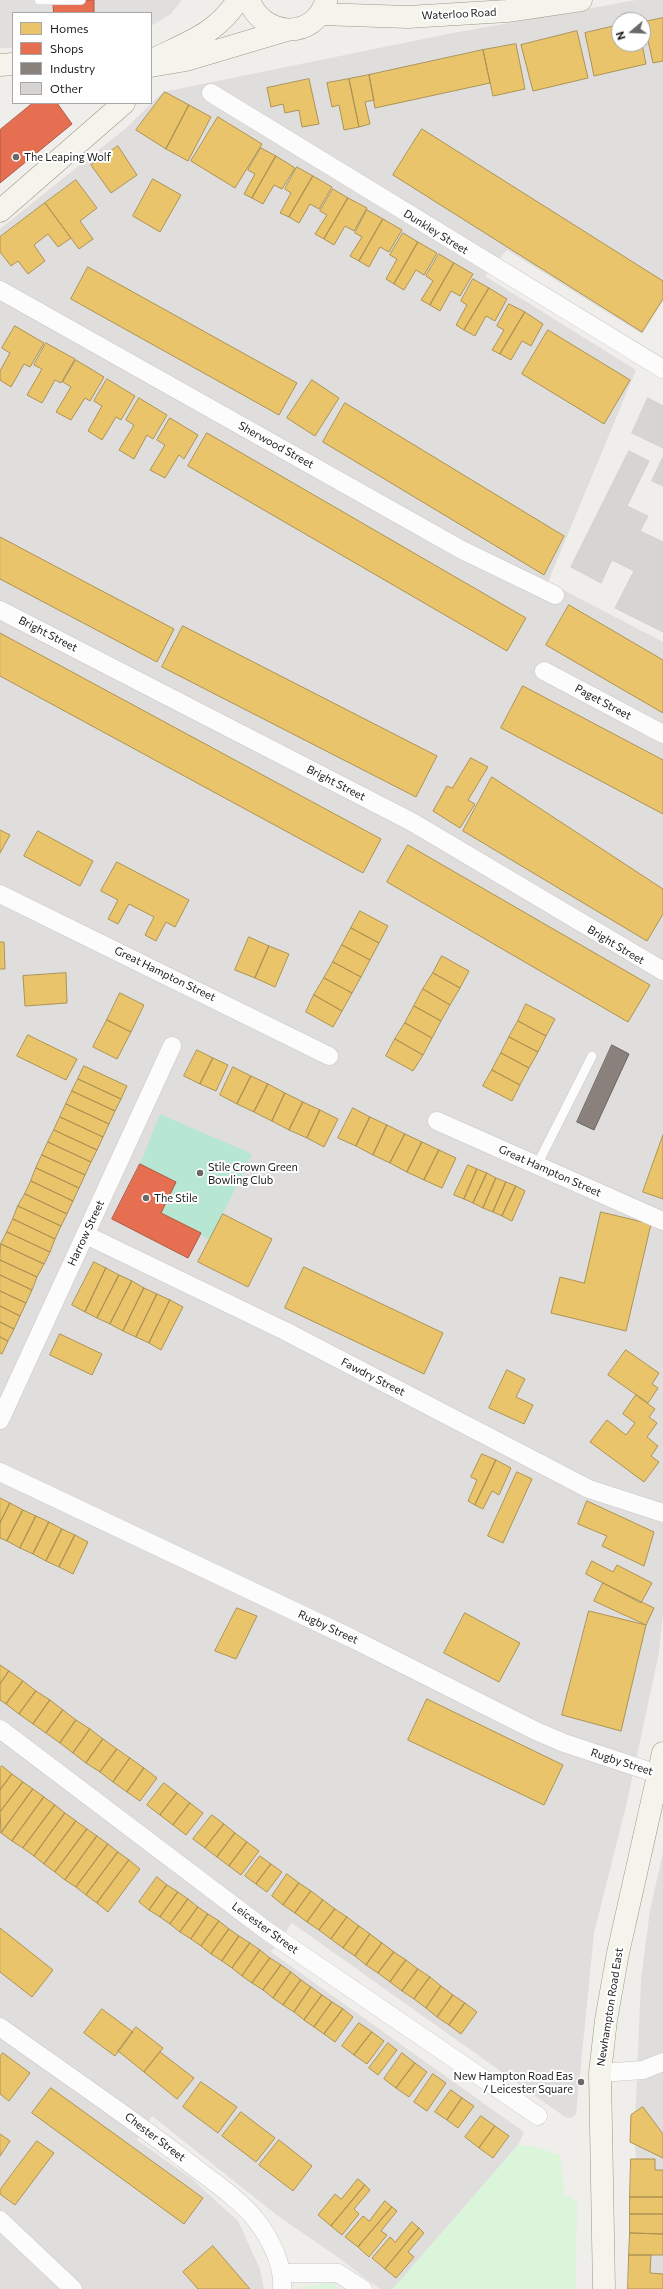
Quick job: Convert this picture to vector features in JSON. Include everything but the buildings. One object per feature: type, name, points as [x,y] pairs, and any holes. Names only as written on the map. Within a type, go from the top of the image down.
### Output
[{"type":"street","points":[[152,61],[208,33],[232,9],[238,0]]},
{"type":"street","points":[[249,0],[258,17],[266,24],[287,30]]},
{"type":"street","name":"Waterloo Road","points":[[366,0],[408,17]]},
{"type":"street","name":"Waterloo Road","points":[[323,7],[408,17],[507,11],[582,0]]},
{"type":"street","points":[[152,66],[186,60],[287,30],[300,28],[311,23],[323,7]]},
{"type":"street","points":[[0,65],[12,64]]},
{"type":"street","name":"Dunkley Street","points":[[211,93],[663,369]]},
{"type":"street","points":[[0,211],[123,104]]},
{"type":"street","name":"Sherwood Street","points":[[0,290],[462,550],[555,595]]},
{"type":"street","name":"Bright Street","points":[[0,610],[412,822],[663,971]]},
{"type":"street","name":"Paget Street","points":[[544,671],[663,734]]},
{"type":"street","name":"Great Hampton Street","points":[[0,894],[329,1056]]},
{"type":"street","name":"Harrow Street","points":[[0,1420],[172,1046]]},
{"type":"street","name":"Great Hampton Street","points":[[436,1121],[663,1222]]},
{"type":"street","name":"Fawdry Street","points":[[86,1235],[285,1331],[589,1489],[663,1512]]},
{"type":"street","name":"Rugby Street","points":[[0,1472],[351,1638],[543,1734],[564,1743],[658,1774]]},
{"type":"street","name":"Leicester Street","points":[[0,1729],[267,1931],[538,2116]]},
{"type":"street","name":"Newhampton Road East","points":[[604,2289],[600,2072],[606,2020],[618,1953],[663,1753]]},
{"type":"street","name":"Chester Street","points":[[0,2027],[126,2115],[219,2186],[256,2219],[274,2250],[282,2281],[338,2273],[363,2289]]},
{"type":"street","points":[[600,2072],[643,2070],[663,2062]]},
{"type":"street","points":[[0,2220],[73,2289]]},
{"type":"lane","points":[[39,0],[81,0]]},
{"type":"lane","points":[[537,1165],[592,1056]]},
{"type":"shaded area","points":[[0,0],[182,0],[171,14],[152,25],[152,12],[12,12],[12,48],[0,48]]},
{"type":"shaded area","points":[[636,0],[663,0],[663,300],[642,334],[507,250],[485,276],[636,370],[548,582],[663,642],[663,1613],[659,1653],[626,1806],[594,1933],[576,2114],[571,2118],[565,2117],[292,1923],[271,1952],[524,2132],[518,2145],[393,2289],[380,2289],[332,2253],[278,2216],[152,2116],[137,2140],[192,2179],[238,2221],[260,2269],[264,2289],[0,2289],[0,229],[126,128],[163,92],[448,34]]},
{"type":"shaded area","points":[[663,1853],[663,2289],[638,2289],[635,2125],[641,1979],[650,1910]]},
{"type":"green space","name":"Stile Crown Green Bowling Club","points":[[160,1114],[252,1154],[210,1240],[161,1213],[140,1164]]},
{"type":"green space","points":[[518,2145],[536,2147],[560,2155],[565,2192],[559,2191],[577,2202],[576,2289],[393,2289]]},
{"type":"green space","points":[[333,2283],[341,2289],[298,2289],[300,2287]]},
{"type":"place","name":"The Leaping Wolf","points":[[16,157]]},
{"type":"place","name":"Stile Crown Green Bowling Club","points":[[200,1173]]},
{"type":"place","name":"The Stile","points":[[146,1198]]},
{"type":"place","name":"New Hampton Road Eas / Leicester Square","points":[[581,2082]]}]
